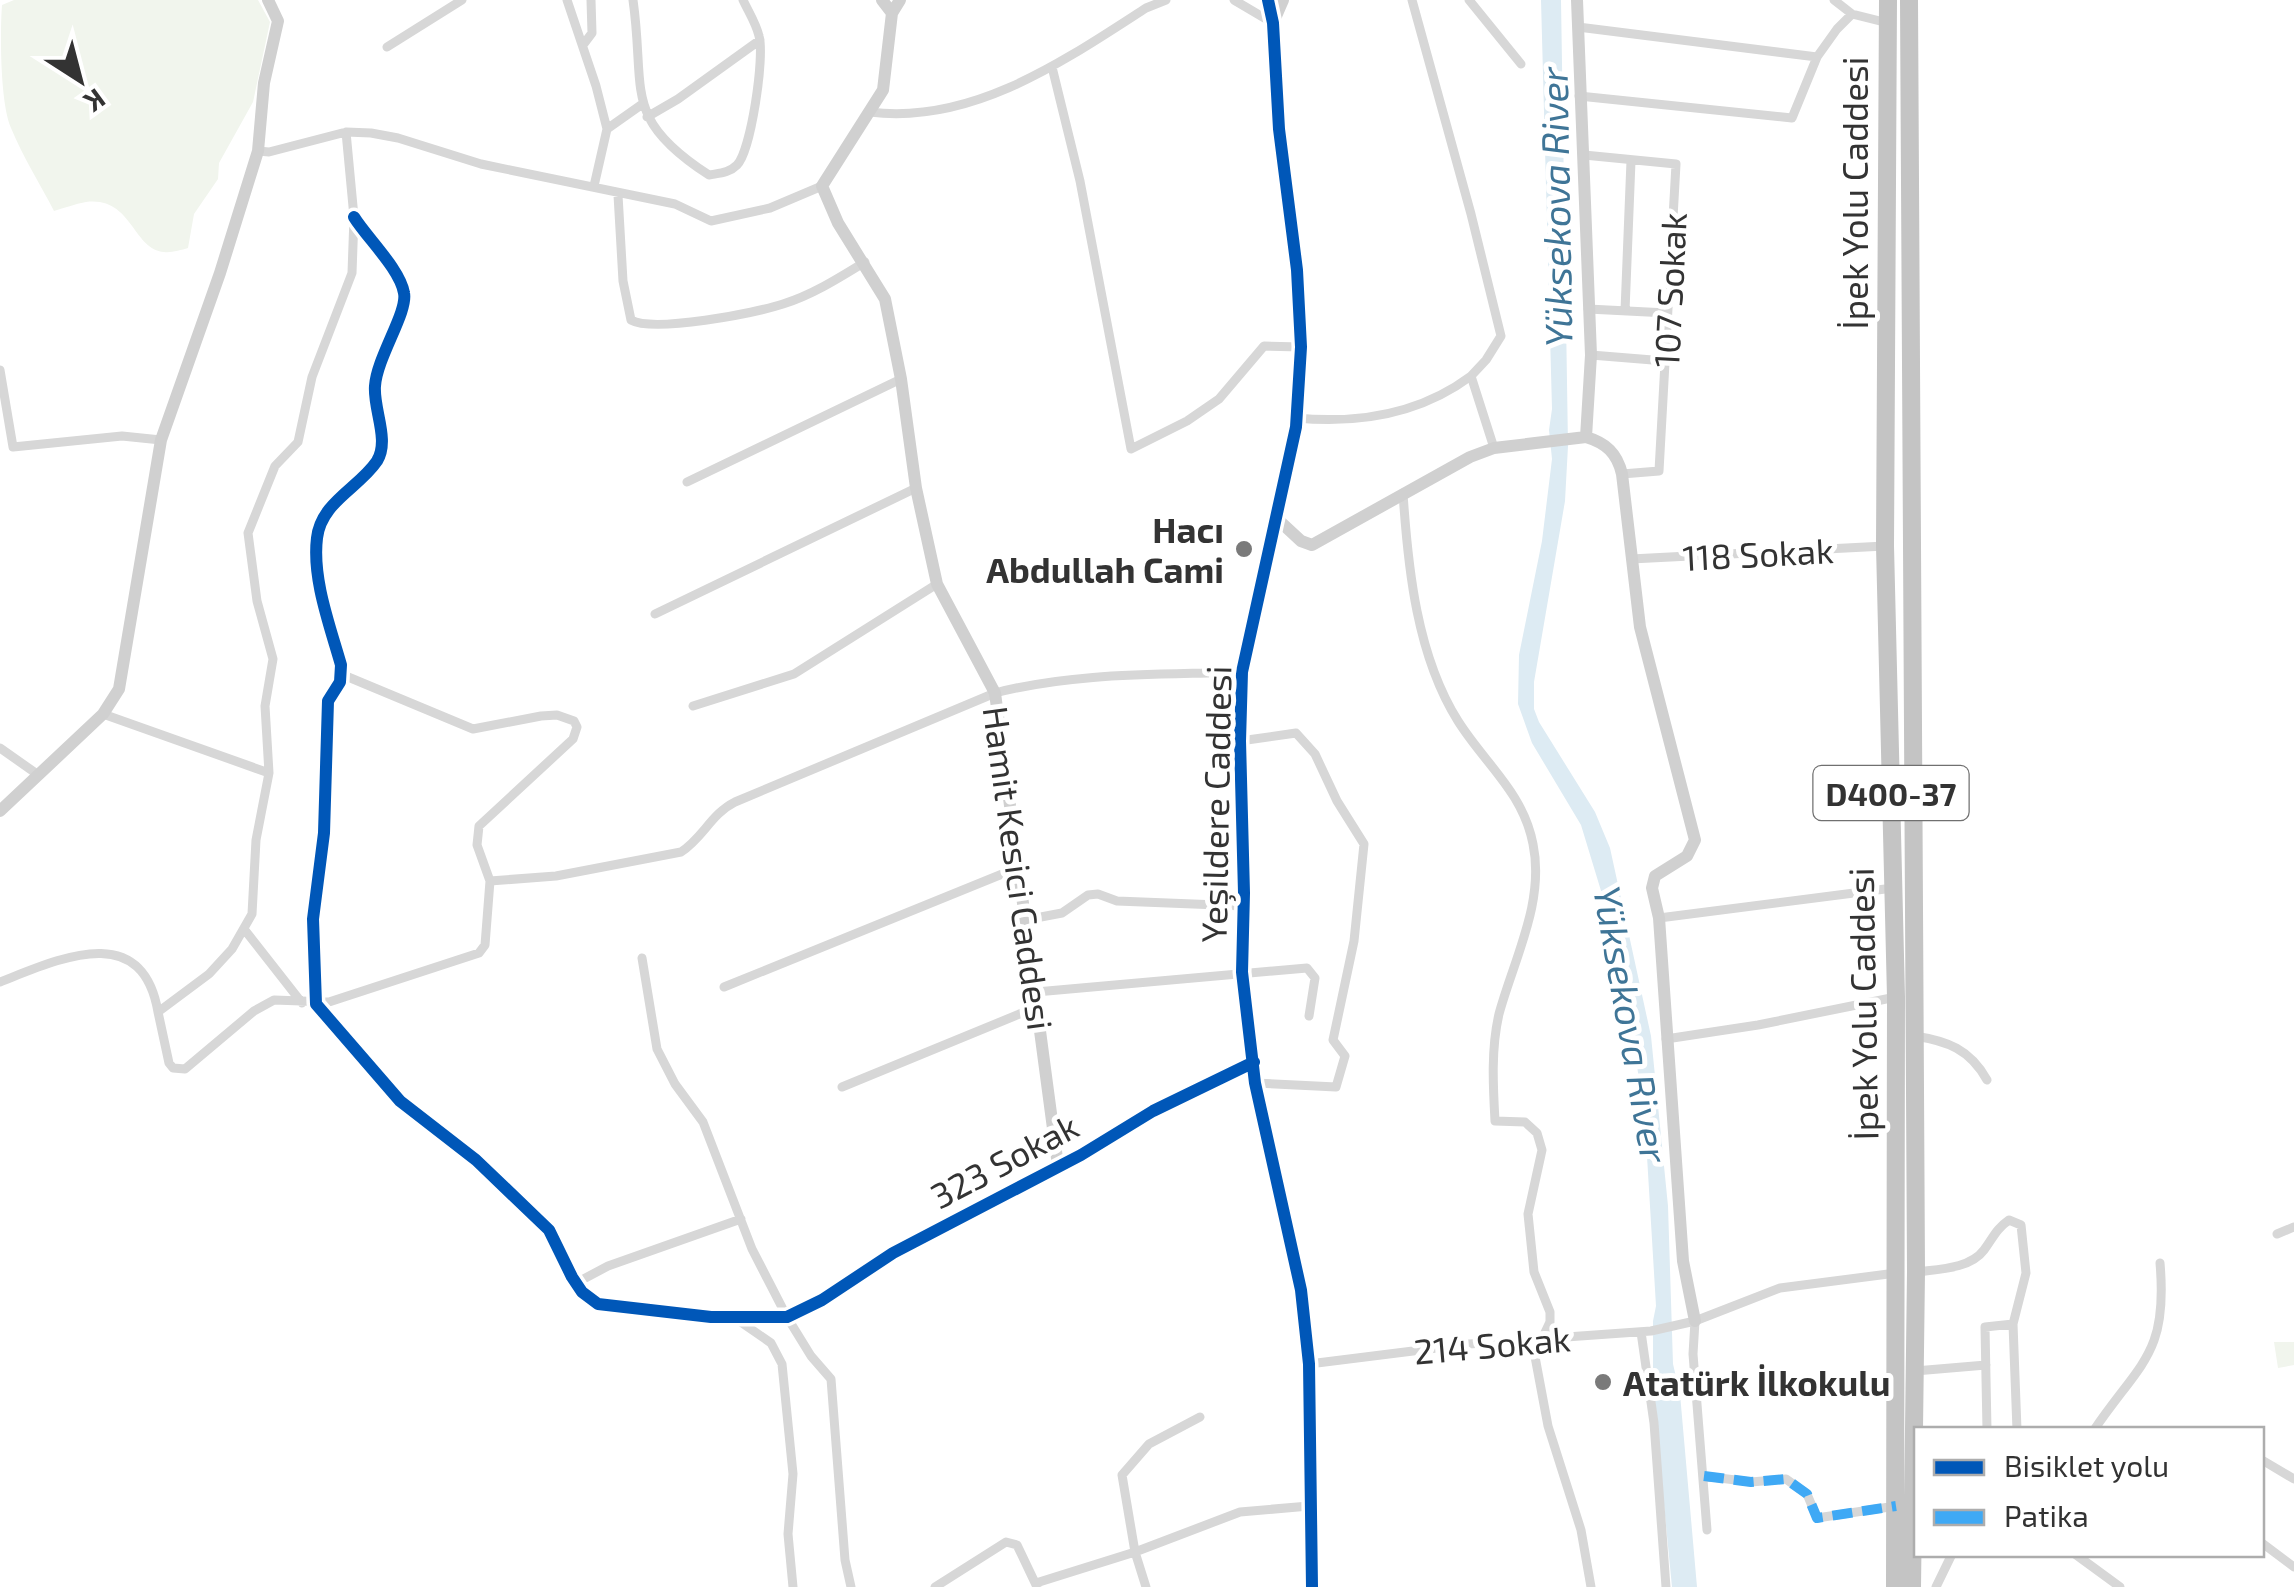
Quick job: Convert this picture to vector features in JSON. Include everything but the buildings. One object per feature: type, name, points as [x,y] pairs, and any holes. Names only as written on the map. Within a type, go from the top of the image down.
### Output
[{"type":"highway","name":"İpek Yolu Caddesi","points":[[1888,0],[1885,546],[1912,1587]]},
{"type":"highway","name":"İpek Yolu Caddesi","points":[[1895,1587],[1908,1506],[1915,1371],[1906,1272],[1915,1036],[1908,0]]},
{"type":"street","points":[[0,811],[103,714],[119,689],[161,440],[258,151],[264,83],[278,21],[268,0]]},
{"type":"street","points":[[387,47],[462,0]]},
{"type":"street","points":[[567,0],[607,129],[594,186]]},
{"type":"street","points":[[584,46],[592,33],[591,0]]},
{"type":"street","points":[[633,0],[641,104],[656,133],[709,175],[728,172],[741,161],[759,85],[760,40],[742,0]]},
{"type":"street","points":[[258,151],[269,152],[346,132],[398,138],[481,164],[675,204],[711,221],[770,208],[822,186],[883,90],[896,6],[882,0]]},
{"type":"street","points":[[870,112],[905,117],[995,94],[1052,68],[1146,8],[1166,0]]},
{"type":"street","points":[[1234,0],[1273,23],[1283,0]]},
{"type":"street","name":"Yeşildere Caddesi","points":[[1268,0],[1297,270],[1301,347],[1296,418],[1242,672],[1242,972],[1254,1083],[1301,1290],[1309,1364],[1312,1587]]},
{"type":"street","points":[[1296,418],[1344,420],[1419,406],[1446,394],[1471,376],[1501,336],[1412,0]]},
{"type":"street","points":[[1469,0],[1520,64]]},
{"type":"street","points":[[1577,0],[1590,355],[1580,438]]},
{"type":"street","points":[[1834,0],[1852,14],[1888,23]]},
{"type":"street","points":[[1579,96],[1792,118],[1817,57],[1852,14]]},
{"type":"street","points":[[1578,27],[1817,57]]},
{"type":"street","points":[[647,116],[678,99],[760,40]]},
{"type":"street","points":[[1052,68],[1080,181],[1131,449],[1188,421],[1219,399],[1264,346],[1301,347]]},
{"type":"street","points":[[607,129],[641,104]]},
{"type":"street","points":[[158,1012],[209,974],[252,914],[256,840],[269,773],[265,706],[273,659],[258,600],[248,533],[275,466],[298,442],[312,377],[352,274],[354,216],[346,132]]},
{"type":"street","name":"107 Sokak","points":[[1584,155],[1676,164],[1659,472],[1622,474]]},
{"type":"street","points":[[1626,312],[1630,161]]},
{"type":"street","name":"Hamit Kesici Caddesi","points":[[822,186],[838,222],[885,299],[916,488],[938,584],[995,693],[1058,1166]]},
{"type":"street","points":[[618,195],[623,281],[631,320],[642,326],[698,321],[781,305],[828,285],[865,262]]},
{"type":"street","points":[[354,216],[393,270],[404,294],[403,312],[380,358],[374,388],[382,440],[378,460],[330,507],[317,534],[316,562],[341,674],[328,701],[324,833],[313,919],[316,1004],[400,1101],[476,1160],[549,1230],[576,1283],[598,1304],[735,1318],[787,1316]]},
{"type":"street","points":[[1588,309],[1667,312]]},
{"type":"street","points":[[1590,355],[1665,361]]},
{"type":"street","points":[[0,370],[13,447]]},
{"type":"street","points":[[1471,376],[1494,448]]},
{"type":"street","points":[[687,482],[901,379]]},
{"type":"street","points":[[0,450],[122,436],[161,440]]},
{"type":"street","points":[[1274,516],[1301,542],[1312,545],[1458,463],[1494,448],[1540,441],[1580,438],[1609,448],[1622,474],[1640,628],[1695,840],[1692,851],[1660,872],[1652,882],[1659,918],[1683,1261],[1696,1321],[1693,1354],[1706,1530]]},
{"type":"street","points":[[655,614],[916,488]]},
{"type":"street","points":[[1402,493],[1406,548],[1431,664],[1458,720],[1520,801],[1533,842],[1536,894],[1498,1018],[1494,1046],[1495,1121],[1525,1122],[1538,1133],[1542,1150],[1528,1214],[1534,1272],[1550,1312],[1550,1322],[1533,1346],[1548,1426],[1580,1530],[1591,1587]]},
{"type":"street","name":"118 Sokak","points":[[1631,560],[1885,546]]},
{"type":"street","points":[[693,706],[794,674],[938,584]]},
{"type":"street","points":[[490,881],[556,876],[682,852],[714,815],[735,802],[995,693],[1100,676],[1242,672]]},
{"type":"street","points":[[0,982],[86,952],[126,958],[141,968],[154,988],[169,1063],[180,1070],[194,1064],[254,1012],[274,1000],[316,1004],[479,954],[485,945],[490,881],[478,845],[479,826],[573,739],[577,728],[574,722],[557,715],[472,729],[341,674]]},
{"type":"street","points":[[103,714],[269,773]]},
{"type":"street","points":[[1240,741],[1296,733],[1316,754],[1337,801],[1364,844],[1354,942],[1333,1040],[1345,1056],[1336,1087],[1254,1083]]},
{"type":"street","points":[[0,748],[36,774]]},
{"type":"street","points":[[724,987],[1018,868]]},
{"type":"street","points":[[1659,918],[1893,888]]},
{"type":"street","points":[[1025,920],[1062,913],[1088,895],[1098,894],[1118,901],[1244,906]]},
{"type":"street","points":[[244,930],[302,1004]]},
{"type":"street","points":[[642,958],[657,1049],[675,1084],[703,1122],[752,1249],[787,1316],[811,1356],[831,1379],[843,1540],[851,1587]]},
{"type":"street","points":[[1036,992],[1307,968],[1315,978],[1310,1016]]},
{"type":"street","points":[[1666,1039],[1896,997]]},
{"type":"street","points":[[842,1087],[1039,1006]]},
{"type":"street","points":[[1915,1036],[1956,1046],[1970,1057],[1986,1080]]},
{"type":"street","name":"323 Sokak","points":[[787,1316],[822,1300],[893,1253],[1153,1111],[1254,1062]]},
{"type":"street","points":[[576,1283],[608,1266],[741,1219]]},
{"type":"street","name":"214 Sokak","points":[[1309,1364],[1468,1344],[1674,1326],[1780,1288],[1951,1268],[1974,1259],[2010,1220],[2021,1224],[2026,1273],[2013,1324]]},
{"type":"street","points":[[2277,1234],[2294,1228]]},
{"type":"street","points":[[2096,1427],[2136,1377],[2153,1347],[2159,1318],[2160,1264]]},
{"type":"street","points":[[735,1318],[771,1343],[782,1364],[793,1474],[788,1534],[794,1587]]},
{"type":"street","points":[[1987,1427],[1985,1327],[2013,1324],[2017,1427]]},
{"type":"street","points":[[1646,1331],[1666,1587]]},
{"type":"street","points":[[1915,1371],[1986,1364]]},
{"type":"street","points":[[1146,1587],[1135,1552],[1122,1475],[1149,1444],[1200,1417]]},
{"type":"street","points":[[2264,1461],[2294,1479]]},
{"type":"street","points":[[1704,1476],[1750,1482],[1786,1479],[1807,1494],[1817,1518],[1908,1506]]},
{"type":"street","points":[[935,1587],[1006,1542],[1018,1545],[1036,1585],[1240,1512],[1308,1506]]},
{"type":"street","points":[[2264,1544],[2294,1567]]},
{"type":"street","points":[[1936,1587],[1951,1557]]},
{"type":"street","points":[[2079,1557],[2120,1587]]},
{"type":"shaded area","points":[[14,0],[258,0],[270,22],[253,102],[219,163],[218,179],[194,214],[188,248],[167,252],[154,249],[123,215],[101,202],[54,211],[7,117],[2,5]]},
{"type":"shaded area","points":[[2274,1342],[2294,1342],[2294,1365],[2278,1368]]},
{"type":"water","name":"Yüksekova River","points":[[1541,0],[1561,0],[1568,446],[1565,501],[1534,682],[1534,709],[1595,812],[1610,848],[1651,1036],[1668,1206],[1673,1364],[1680,1394],[1697,1587],[1672,1587],[1653,1392],[1656,1306],[1645,1123],[1612,927],[1581,825],[1532,743],[1518,704],[1519,655],[1542,541],[1552,459]]},
{"type":"marked path","points":[[1704,1476],[1751,1482],[1786,1479],[1807,1494],[1817,1518],[1896,1506]]},
{"type":"cycle path","points":[[1268,0],[1297,270],[1301,347],[1296,427],[1242,672],[1242,972],[1255,1083],[1301,1290],[1309,1364],[1312,1587]]},
{"type":"cycle path","points":[[354,217],[396,274],[404,301],[375,386],[381,453],[369,471],[333,505],[317,538],[319,586],[341,665],[340,682],[328,701],[324,833],[313,919],[316,1004],[400,1101],[476,1160],[549,1230],[582,1292],[598,1304],[711,1317],[787,1317],[822,1300],[893,1253],[1081,1155],[1153,1111],[1254,1062]]},
{"type":"place","name":"Hacı Abdullah Cami","points":[[1244,549]]},
{"type":"place","name":"Atatürk İlkokulu","points":[[1603,1382]]}]
